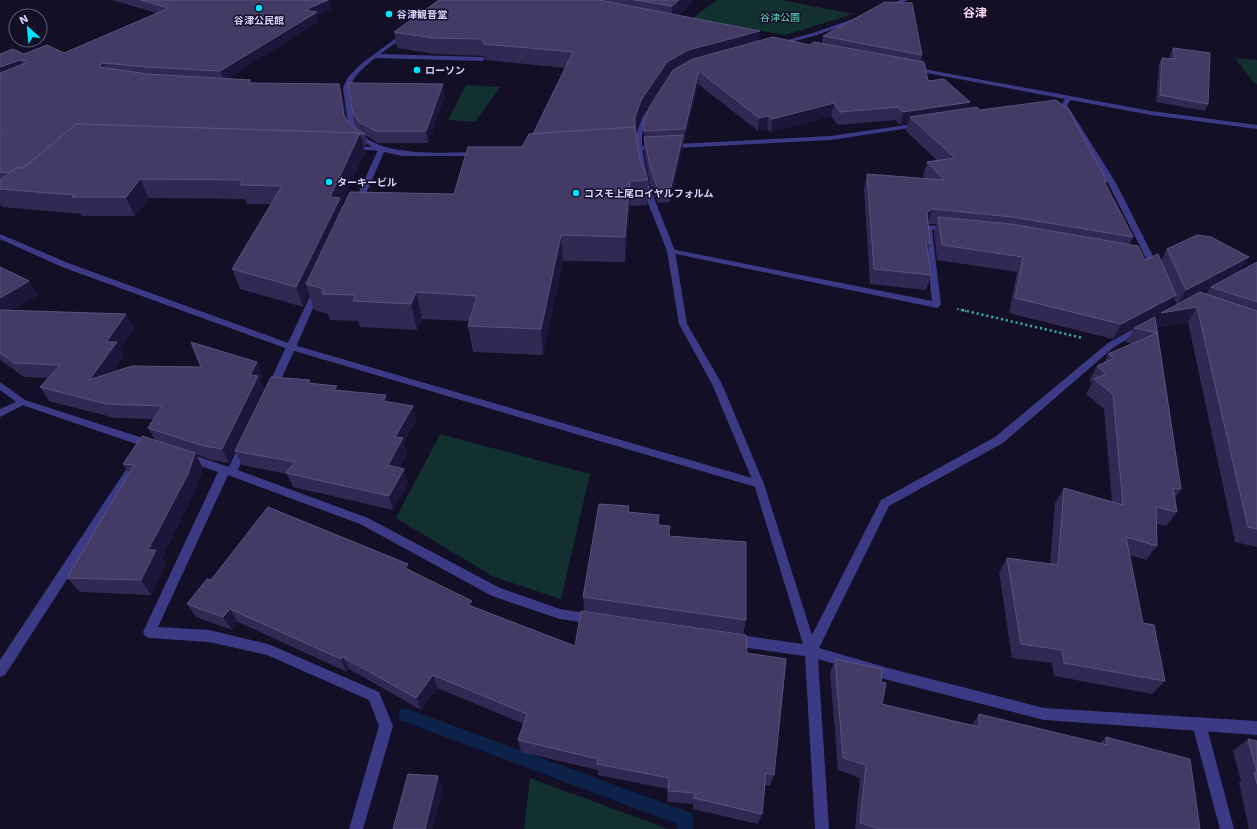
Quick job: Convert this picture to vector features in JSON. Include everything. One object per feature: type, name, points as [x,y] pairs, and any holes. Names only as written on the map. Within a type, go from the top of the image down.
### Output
[{"type":"street","points":[[882,10],[905,0]]},
{"type":"street","points":[[796,48],[771,44],[815,34],[868,15]]},
{"type":"street","points":[[382,149],[359,136],[351,126],[342,91],[360,66],[413,28]]},
{"type":"street","points":[[375,56],[482,59]]},
{"type":"street","points":[[908,68],[1063,103],[1257,127]]},
{"type":"street","points":[[657,100],[645,118],[636,149],[645,185],[671,251],[683,324],[717,384],[759,484],[811,651],[822,829]]},
{"type":"street","points":[[1063,103],[1112,183],[1152,261],[1158,276]]},
{"type":"street","points":[[636,149],[831,138],[928,124]]},
{"type":"street","points":[[343,148],[382,149],[402,154],[486,154]]},
{"type":"street","points":[[353,212],[382,149]]},
{"type":"street","points":[[671,251],[937,305],[928,227],[959,230]]},
{"type":"street","points":[[0,236],[65,265],[291,347],[759,484]]},
{"type":"street","points":[[1137,258],[1152,261]]},
{"type":"street","points":[[265,402],[321,283]]},
{"type":"street","points":[[811,651],[885,503],[999,440],[1111,345],[1153,323]]},
{"type":"street","points":[[0,385],[22,402],[144,451],[162,449]]},
{"type":"street","points":[[0,413],[22,402]]},
{"type":"street","points":[[248,437],[228,470],[149,632],[209,636],[268,650],[374,696],[386,726],[356,829]]},
{"type":"street","points":[[0,671],[144,451]]},
{"type":"street","points":[[176,454],[228,470],[364,521],[496,592],[560,614],[607,621]]},
{"type":"street","points":[[725,638],[811,651],[888,674],[1044,714],[1257,728]]},
{"type":"street","points":[[1199,724],[1227,829]]},
{"type":"path","points":[[937,305],[1111,345]]},
{"type":"green space","name":"谷津公園","points":[[717,0],[782,0],[853,14],[786,35],[691,19]]},
{"type":"green space","points":[[1235,58],[1257,60],[1257,84],[1254,83]]},
{"type":"green space","points":[[466,85],[500,87],[475,122],[448,120]]},
{"type":"green space","points":[[440,434],[590,474],[561,599],[494,577],[396,518]]},
{"type":"green space","points":[[530,778],[668,829],[524,829]]},
{"type":"building","points":[[141,0],[328,0],[305,10],[317,12],[220,71],[104,63],[101,64],[100,67],[147,74],[251,80],[248,83],[339,84],[344,116],[353,127],[365,134],[76,124],[23,168],[16,168],[10,173],[0,172],[0,136],[2,134],[0,132],[0,73],[26,63],[27,61],[20,60],[0,67],[0,54],[13,49],[24,54],[39,48],[48,48],[48,45],[64,53],[169,8]]},
{"type":"building","points":[[439,0],[599,0],[760,31],[688,50],[667,62],[641,100],[635,117],[635,127],[533,134],[573,52],[484,44],[484,42],[480,39],[432,38],[394,32]]},
{"type":"building","points":[[634,0],[679,0],[672,6]]},
{"type":"building","points":[[885,2],[912,3],[922,55],[823,36]]},
{"type":"building","points":[[773,37],[810,45],[814,42],[924,62],[928,81],[944,79],[970,102],[903,112],[898,107],[840,112],[834,103],[772,119],[768,116],[759,118],[699,71],[685,129],[644,131],[644,122],[650,106],[673,70],[693,59]]},
{"type":"building","points":[[1173,48],[1210,53],[1208,104],[1160,95],[1162,58],[1175,59]]},
{"type":"building","points":[[348,83],[443,84],[426,131],[375,131],[359,122],[353,114]]},
{"type":"building","points":[[1056,100],[1068,109],[1107,181],[1104,181],[1133,237],[1012,217],[933,209],[927,212],[930,243],[926,243],[931,275],[874,269],[867,174],[944,180],[927,162],[955,158],[910,117],[977,107],[980,110]]},
{"type":"building","points":[[76,124],[360,133],[330,197],[340,198],[296,287],[232,269],[282,186],[240,185],[243,180],[140,179],[126,197],[72,197],[74,195],[0,189],[0,180],[16,168],[24,168]]},
{"type":"building","points":[[635,127],[640,160],[648,180],[630,181],[625,237],[561,235],[541,329],[468,326],[477,296],[416,292],[411,304],[353,301],[355,295],[322,294],[324,289],[306,284],[350,192],[454,194],[468,147],[522,147],[529,134]]},
{"type":"building","points":[[683,135],[671,187],[658,189],[651,170],[644,137]]},
{"type":"building","points":[[938,217],[1011,224],[1138,246],[1145,260],[1158,254],[1176,295],[1121,324],[1015,298],[1023,257],[942,245]]},
{"type":"building","points":[[1197,235],[1211,237],[1249,257],[1186,290],[1167,249]]},
{"type":"building","points":[[1257,262],[1257,302],[1211,287]]},
{"type":"building","points":[[0,267],[29,281],[0,298]]},
{"type":"building","points":[[1200,292],[1257,311],[1257,529],[1248,527],[1197,307],[1161,313]]},
{"type":"building","points":[[0,310],[126,314],[106,342],[117,342],[89,380],[132,366],[201,367],[191,342],[257,362],[250,375],[258,376],[222,449],[204,446],[148,428],[162,406],[106,404],[40,387],[60,365],[14,363],[0,353]]},
{"type":"building","points":[[1155,317],[1181,489],[1173,488],[1177,512],[1156,507],[1157,546],[1126,537],[1143,623],[1154,625],[1165,681],[1064,663],[1062,650],[1021,644],[1007,558],[1058,565],[1064,488],[1123,505],[1113,394],[1094,379],[1106,374],[1097,366],[1114,358],[1108,354],[1157,333],[1134,328]]},
{"type":"building","points":[[271,377],[310,380],[308,383],[337,386],[334,390],[386,395],[383,401],[413,406],[395,437],[403,438],[388,465],[404,469],[389,496],[286,473],[295,462],[235,451]]},
{"type":"building","points":[[142,436],[195,453],[188,474],[148,550],[156,550],[141,580],[67,578],[134,465],[123,464]]},
{"type":"building","points":[[599,504],[629,506],[628,512],[659,515],[658,525],[670,526],[669,536],[746,542],[746,620],[583,597]]},
{"type":"building","points":[[268,507],[408,564],[405,568],[472,601],[468,605],[575,646],[581,611],[746,635],[747,653],[786,659],[774,775],[766,773],[762,814],[694,798],[695,793],[668,791],[669,778],[597,764],[598,759],[518,740],[527,714],[433,675],[416,698],[343,657],[341,659],[230,609],[223,617],[187,604],[207,579],[211,580]]},
{"type":"building","points":[[835,659],[882,669],[881,682],[886,683],[882,704],[979,727],[979,714],[1107,745],[1106,737],[1190,759],[1200,829],[881,829],[860,823],[866,765],[843,758]]},
{"type":"building","points":[[1248,739],[1257,741],[1257,772]]},
{"type":"building","points":[[1254,772],[1257,773],[1257,784]]},
{"type":"building","points":[[408,774],[438,776],[425,829],[393,829]]},
{"type":"waterway","points":[[405,715],[685,819],[685,829]]},
{"type":"place","name":"谷津公民館","points":[[259,8]]},
{"type":"place","name":"谷津観音堂","points":[[389,14]]},
{"type":"place","name":"ローソン","points":[[417,70]]},
{"type":"place","name":"ターキービル","points":[[329,182]]},
{"type":"place","name":"コスモ上尾ロイヤルフォルム","points":[[576,193]]},
{"type":"district","name":"谷津","points":[[975,13]]}]
